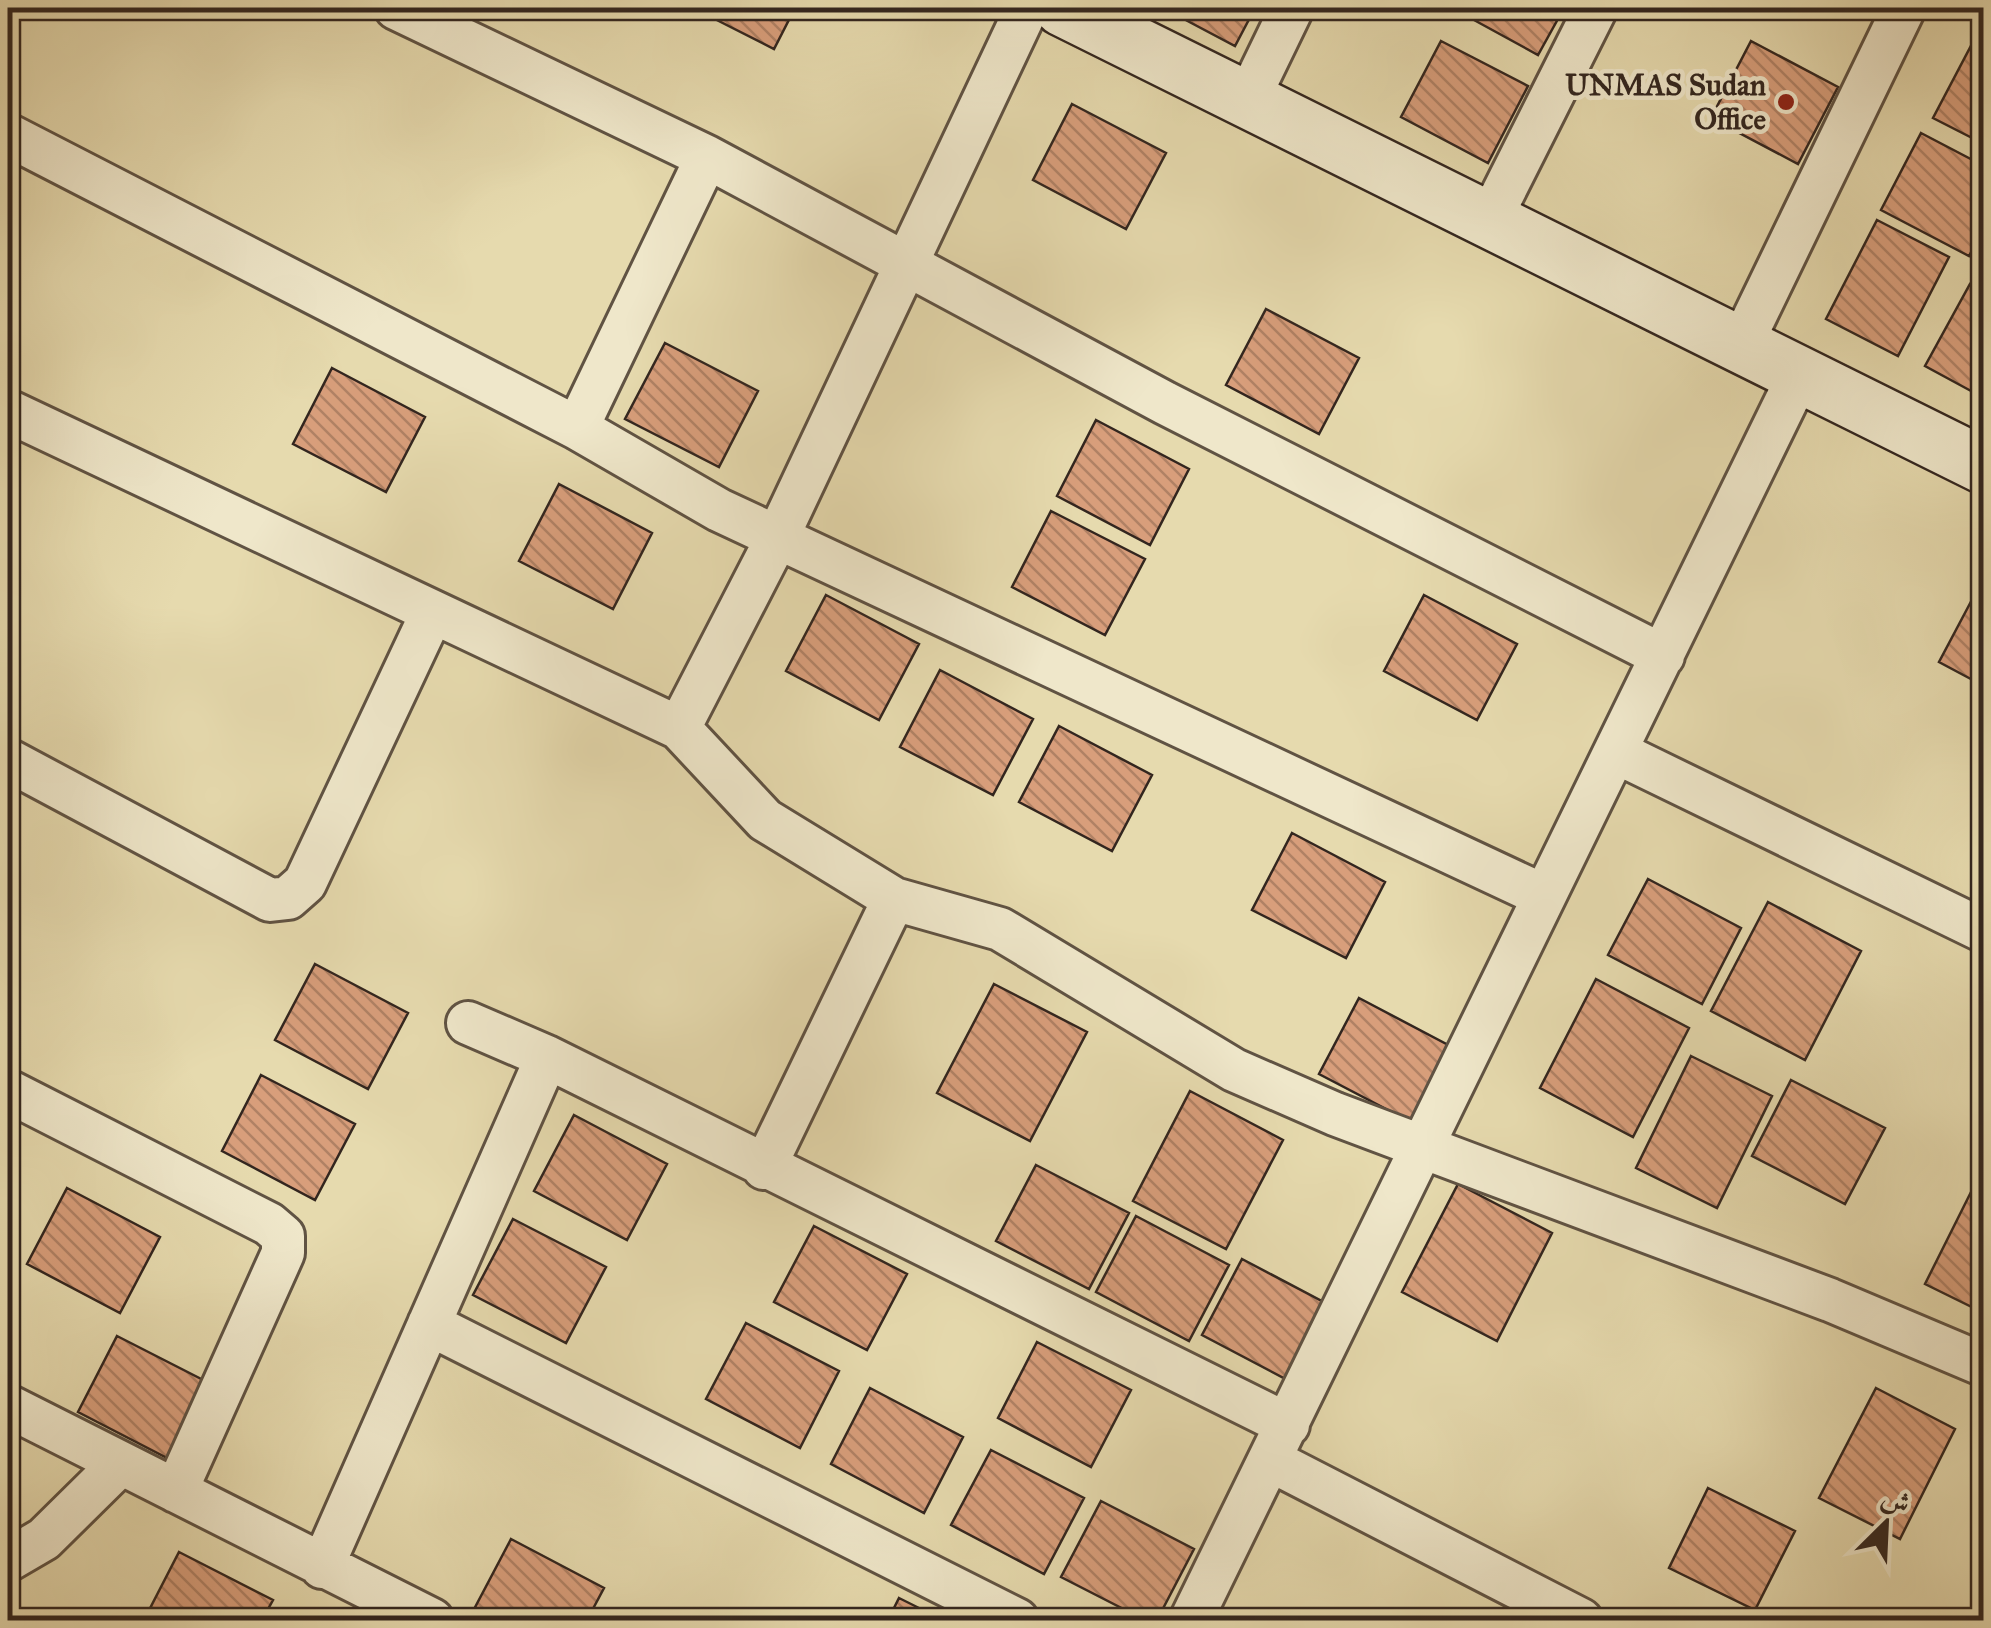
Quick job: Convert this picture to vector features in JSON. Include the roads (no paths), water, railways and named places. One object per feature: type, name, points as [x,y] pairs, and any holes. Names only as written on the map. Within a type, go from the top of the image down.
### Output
[{"type":"street","points":[[396,8],[707,156],[910,262],[1165,403],[1663,656]]},
{"type":"street","points":[[679,728],[778,538],[1026,8]]},
{"type":"street","points":[[1062,8],[1984,466]]},
{"type":"street","points":[[1247,101],[1292,8]]},
{"type":"street","points":[[1489,221],[1596,8]]},
{"type":"street","points":[[1740,348],[1904,8]]},
{"type":"street","points":[[8,135],[577,428],[718,510],[1544,896]]},
{"type":"street","points":[[577,428],[707,156]]},
{"type":"street","points":[[1191,1620],[1799,375]]},
{"type":"street","points":[[8,411],[679,728],[765,820],[894,899],[1000,929],[1234,1070],[1830,1300],[1984,1365]]},
{"type":"street","points":[[8,760],[270,900],[288,898],[306,883],[432,613]]},
{"type":"street","points":[[1616,752],[1984,931]]},
{"type":"street","points":[[764,1168],[894,899]]},
{"type":"street","points":[[468,1023],[546,1056],[764,1168],[1279,1443],[1581,1620]]},
{"type":"street","points":[[322,1567],[546,1056]]},
{"type":"street","points":[[8,1091],[269,1224],[282,1236],[283,1253],[176,1492]]},
{"type":"street","points":[[429,1324],[1018,1620]]},
{"type":"street","points":[[8,1406],[432,1620]]},
{"type":"street","points":[[8,1560],[44,1539],[120,1463]]},
{"type":"place","name":"UNMAS Sudan Office","points":[[1786,102]]}]
